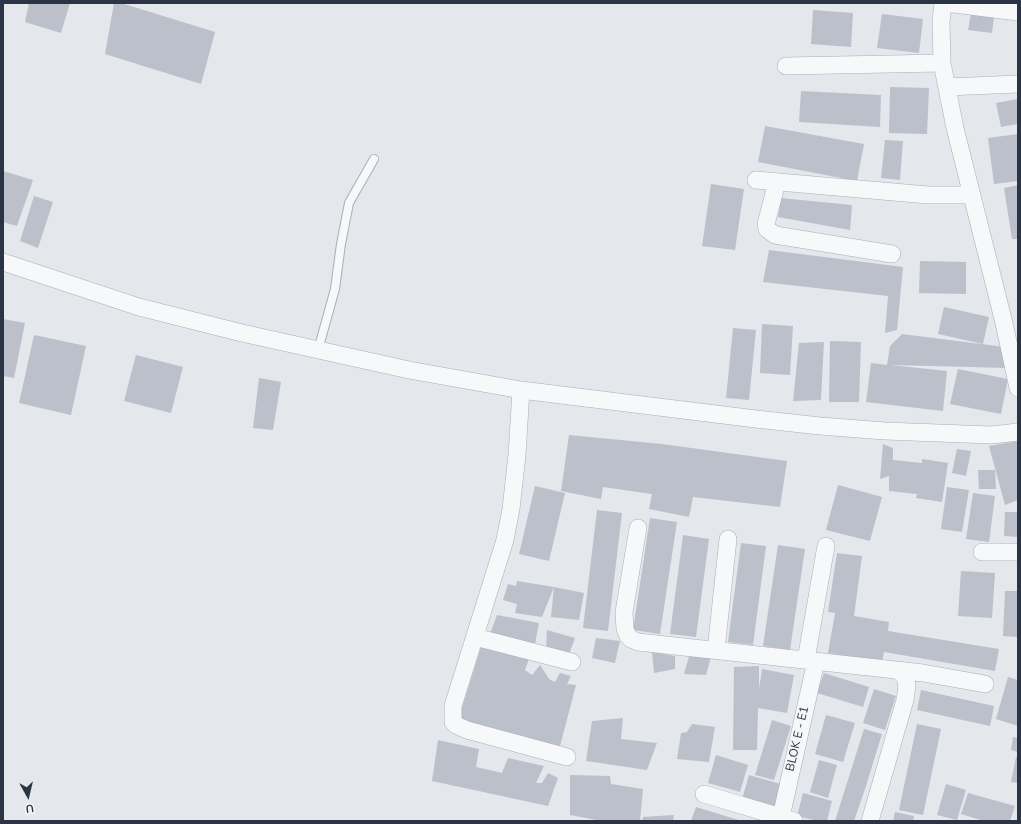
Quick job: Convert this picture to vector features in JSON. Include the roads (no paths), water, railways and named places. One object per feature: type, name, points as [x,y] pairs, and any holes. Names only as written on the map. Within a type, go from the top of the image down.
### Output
[{"type":"street","points":[[943,3],[941,22],[942,63],[955,128],[972,195],[1011,322],[1018,388]]},
{"type":"street","points":[[946,3],[1018,12]]},
{"type":"street","points":[[786,66],[942,63]]},
{"type":"street","points":[[947,87],[1018,84]]},
{"type":"street","points":[[756,180],[928,195],[972,195]]},
{"type":"street","points":[[777,182],[766,224],[767,229],[775,235],[892,254]]},
{"type":"street","points":[[3,262],[139,307],[242,334],[409,370],[521,390],[820,426],[991,435],[1018,432]]},
{"type":"street","points":[[521,390],[517,455],[511,508],[505,540],[453,706],[453,722],[456,726],[467,730],[567,757]]},
{"type":"street","points":[[638,528],[624,612],[625,629],[631,639],[638,642],[923,673],[985,684]]},
{"type":"street","points":[[716,650],[728,539]]},
{"type":"street","name":"BLOK E - E1","points":[[787,819],[811,660],[826,546]]},
{"type":"street","points":[[982,552],[1018,552]]},
{"type":"street","points":[[475,636],[572,662]]},
{"type":"street","points":[[870,821],[905,700],[907,688],[905,677],[902,673],[896,670]]},
{"type":"street","points":[[704,794],[787,819]]},
{"type":"lane","points":[[318,350],[335,289],[341,244],[350,204],[374,159]]}]
